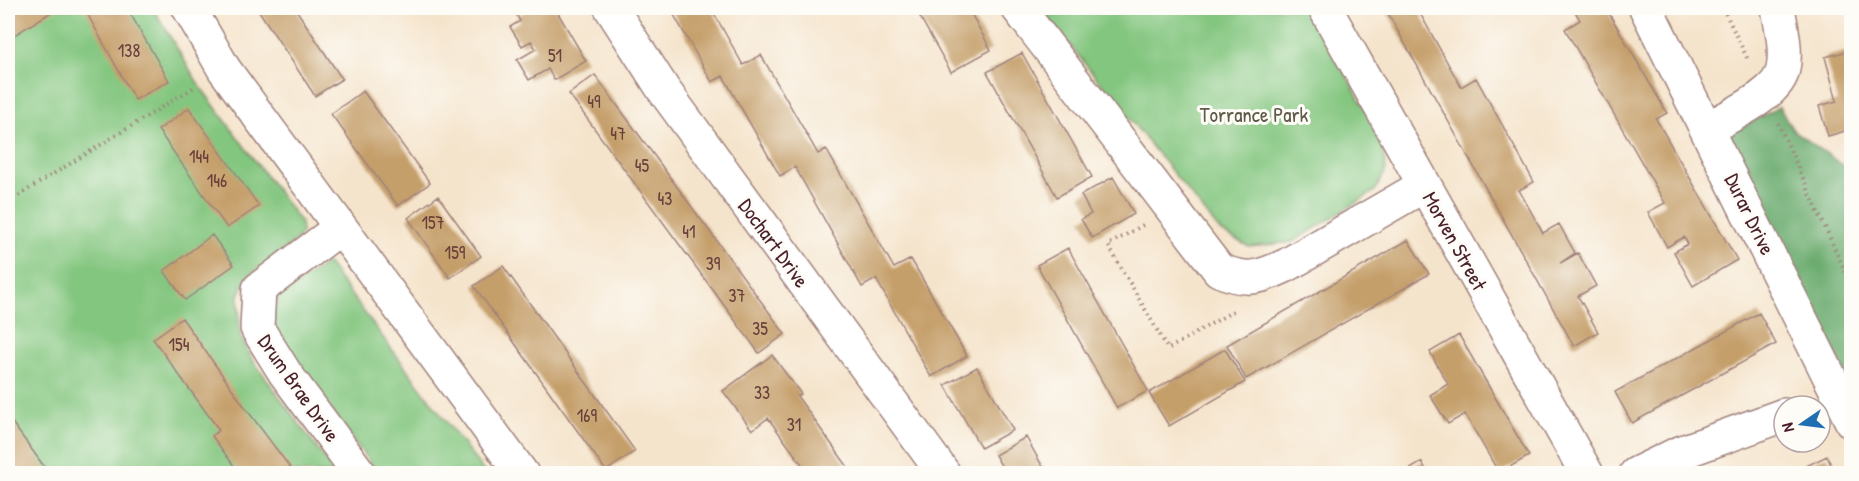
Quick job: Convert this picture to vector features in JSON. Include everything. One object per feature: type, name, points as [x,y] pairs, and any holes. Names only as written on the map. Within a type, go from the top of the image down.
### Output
[{"type":"street","points":[[189,8],[224,69],[522,474]]},
{"type":"street","name":"Dochart Drive","points":[[611,8],[663,89],[944,474]]},
{"type":"street","points":[[1018,8],[1219,270],[1239,278],[1263,276],[1287,266],[1424,186]]},
{"type":"street","name":"Morven Street","points":[[1325,8],[1587,474]]},
{"type":"street","name":"Durar Drive","points":[[1646,8],[1707,129],[1834,408]]},
{"type":"street","points":[[1707,129],[1766,95],[1784,71],[1783,34],[1778,8]]},
{"type":"street","name":"Drum Brae Drive","points":[[340,228],[259,289],[257,328],[285,373],[360,474]]},
{"type":"street","points":[[1636,474],[1677,454],[1772,419]]},
{"type":"path","points":[[1723,8],[1766,95],[1851,287]]},
{"type":"path","points":[[8,202],[224,69]]},
{"type":"path","points":[[1172,208],[1108,245],[1168,350],[1245,304],[1253,277]]},
{"type":"green space","points":[[8,8],[153,8],[199,85],[301,223],[302,233],[296,241],[248,276],[239,295],[240,336],[252,359],[335,473],[8,473]]},
{"type":"green space","name":"Torrance Park","points":[[1040,8],[1309,8],[1381,138],[1386,170],[1375,191],[1293,242],[1249,247],[1220,231]]},
{"type":"green space","points":[[1779,107],[1793,130],[1851,171],[1851,384],[1728,135]]},
{"type":"green space","points":[[327,263],[485,473],[378,473],[276,338],[271,318],[277,297]]},
{"type":"building","points":[[8,8],[58,8],[8,39]]},
{"type":"building","points":[[84,8],[127,8],[169,81],[135,100]]},
{"type":"building","points":[[257,8],[295,8],[342,79],[315,96]]},
{"type":"building","points":[[532,8],[555,8],[586,61],[554,80],[548,69],[529,80],[517,60],[536,49],[531,41],[522,46],[510,27],[520,21],[517,16]]},
{"type":"building","points":[[670,8],[711,8],[743,65],[761,55],[818,154],[826,149],[894,268],[911,259],[967,356],[931,377],[876,279],[862,287],[795,167],[780,176],[723,76],[712,82]]},
{"type":"building","points":[[915,8],[968,8],[991,50],[951,72]]},
{"type":"building","points":[[1385,8],[1417,8],[1461,87],[1476,78],[1534,182],[1519,190],[1543,233],[1559,224],[1575,253],[1560,263],[1578,253],[1596,286],[1578,296],[1598,332],[1574,346]]},
{"type":"building","points":[[1573,8],[1606,8],[1667,113],[1656,119],[1737,260],[1693,286],[1674,252],[1688,244],[1684,237],[1667,247],[1648,212],[1665,203],[1565,29],[1580,20]]},
{"type":"building","points":[[1852,50],[1852,129],[1828,136],[1819,106],[1837,101],[1825,57]]},
{"type":"building","points":[[1022,53],[1092,177],[1057,197],[987,72]]},
{"type":"building","points":[[595,75],[785,334],[759,353],[569,94]]},
{"type":"building","points":[[363,91],[430,183],[398,206],[331,114]]},
{"type":"building","points":[[189,108],[259,206],[227,228],[158,130]]},
{"type":"building","points":[[1113,177],[1134,214],[1092,238],[1081,219],[1091,214],[1081,195]]},
{"type":"building","points":[[438,196],[481,256],[450,278],[408,218]]},
{"type":"building","points":[[212,235],[234,265],[185,300],[164,271]]},
{"type":"building","points":[[1408,240],[1429,274],[1246,379],[1227,345]]},
{"type":"building","points":[[1068,248],[1148,391],[1117,408],[1037,265]]},
{"type":"building","points":[[503,266],[635,451],[606,471],[474,286]]},
{"type":"building","points":[[1759,313],[1776,344],[1632,423],[1615,392]]},
{"type":"building","points":[[182,318],[295,474],[240,474],[212,436],[219,430],[153,339]]},
{"type":"building","points":[[1459,335],[1529,456],[1499,473],[1465,414],[1448,424],[1430,395],[1448,384],[1430,352]]},
{"type":"building","points":[[1225,349],[1245,382],[1169,426],[1149,393]]},
{"type":"building","points":[[772,355],[801,394],[797,396],[853,474],[809,474],[768,418],[752,430],[723,391]]},
{"type":"building","points":[[977,367],[1013,430],[981,448],[945,385]]},
{"type":"building","points":[[8,417],[49,474],[16,474],[8,462]]},
{"type":"building","points":[[1026,437],[1047,474],[1006,474],[995,455]]},
{"type":"building","points":[[1827,456],[1835,474],[1791,474],[1798,470]]},
{"type":"building","points":[[1422,462],[1428,474],[1402,474]]}]
